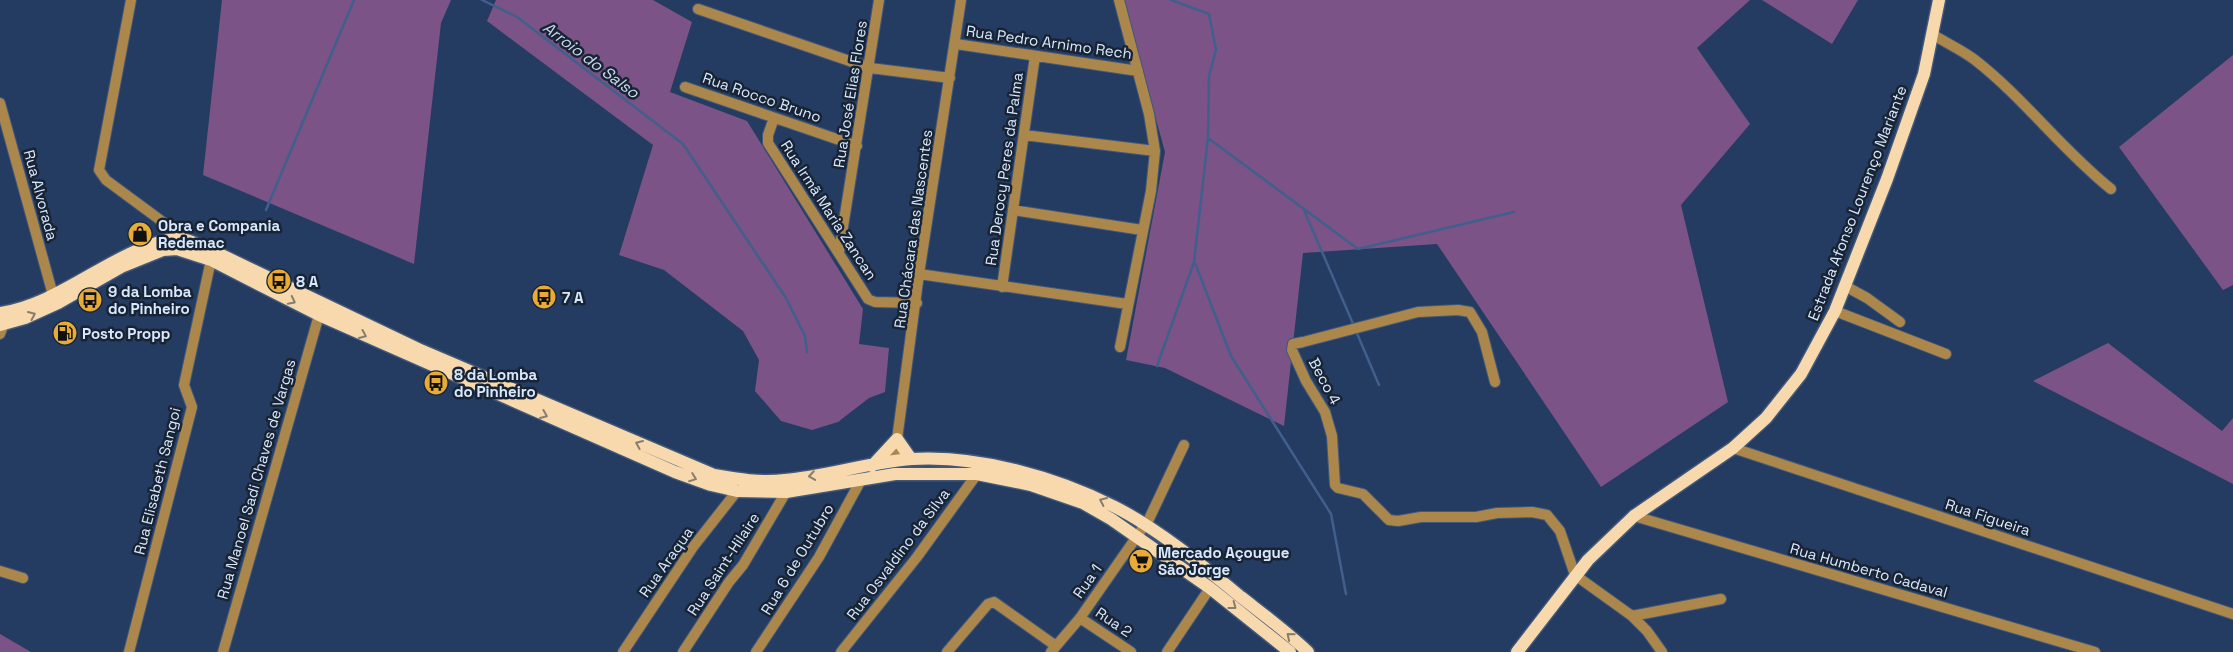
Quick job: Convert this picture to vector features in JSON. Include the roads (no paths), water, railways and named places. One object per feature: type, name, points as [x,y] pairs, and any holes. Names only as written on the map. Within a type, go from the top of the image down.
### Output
[{"type":"main road","name":"Estrada Afonso Lourenço Mariante","points":[[1518,652],[1575,575],[1634,516],[1733,448],[1766,418],[1802,374],[1835,310],[1887,180],[1921,82],[1939,0]]},
{"type":"main road","points":[[3,312],[53,294],[116,260],[152,244],[183,239],[213,251],[418,349],[677,466],[711,485],[737,491],[786,492],[895,474],[977,474]]},
{"type":"main road","points":[[2,328],[58,303],[121,267],[163,250],[177,249],[211,260],[318,315],[677,466],[746,481],[784,480],[911,459],[983,463],[1027,474],[1087,494],[1117,508],[1141,531],[1290,652]]},
{"type":"main road","points":[[872,466],[898,439],[911,459]]},
{"type":"main road","points":[[812,488],[894,462],[977,474],[1031,485],[1083,503],[1141,531],[1211,572],[1308,652]]},
{"type":"street","points":[[131,0],[99,170],[106,180],[183,239]]},
{"type":"street","name":"Rua José Elias Flores","points":[[839,252],[870,68],[879,0]]},
{"type":"street","name":"Rua Chácara das Nascentes","points":[[894,462],[917,304],[919,274],[962,0]]},
{"type":"street","points":[[1119,0],[1149,114],[1155,151],[1151,191],[1120,346]]},
{"type":"street","points":[[698,9],[870,68],[950,78]]},
{"type":"street","points":[[1932,34],[1974,59],[2016,97],[2093,175],[2111,189]]},
{"type":"street","name":"Rua Pedro Arnimo Rech","points":[[956,44],[1138,71]]},
{"type":"street","name":"Rua Derocy Peres da Palma","points":[[1002,287],[1035,56]]},
{"type":"street","name":"Rua Rocco Bruno","points":[[685,87],[857,146]]},
{"type":"street","name":"Rua Alvorada","points":[[0,102],[53,294]]},
{"type":"street","name":"Rua Irmã Maria Zancan","points":[[774,118],[768,135],[768,143],[871,301],[917,304]]},
{"type":"street","points":[[1024,134],[1155,151]]},
{"type":"street","points":[[1013,210],[1142,230]]},
{"type":"street","name":"Rua Elisabeth Sangoi","points":[[129,652],[192,407],[184,385],[211,260]]},
{"type":"street","points":[[919,274],[1127,304]]},
{"type":"street","points":[[1845,286],[1867,298],[1900,322]]},
{"type":"street","name":"Beco 4","points":[[1495,382],[1482,332],[1470,312],[1458,310],[1418,312],[1293,344],[1292,350],[1306,381],[1325,412],[1332,436],[1334,485],[1363,494],[1389,520],[1398,521],[1421,517],[1476,517],[1497,513],[1532,512],[1547,515],[1560,531],[1575,575]]},
{"type":"street","points":[[1835,310],[1946,354]]},
{"type":"street","points":[[2,328],[3,312]]},
{"type":"street","name":"Rua Manoel Sadi Chaves de Vargas","points":[[223,652],[318,315]]},
{"type":"street","name":"Rua 1","points":[[1053,649],[1080,618],[1141,531],[1167,485],[1184,445]]},
{"type":"street","name":"Rua Figueira","points":[[1733,448],[2233,614]]},
{"type":"street","name":"Rua Osvaldino da Silva","points":[[841,652],[916,558],[977,474]]},
{"type":"street","name":"Rua 6 de Outubro","points":[[756,652],[819,557],[861,480]]},
{"type":"street","name":"Rua Araqua","points":[[623,652],[693,547],[737,491]]},
{"type":"street","name":"Rua Saint-Hilaire","points":[[683,652],[729,582],[743,565],[786,492]]},
{"type":"street","name":"Rua Humberto Cadaval","points":[[1634,516],[2095,652]]},
{"type":"street","points":[[0,571],[23,578]]},
{"type":"street","points":[[1575,575],[1632,616],[1647,630],[1662,652]]},
{"type":"street","points":[[1167,652],[1210,588]]},
{"type":"street","points":[[1632,616],[1721,599]]},
{"type":"street","points":[[946,652],[988,604],[994,602],[1053,649]]},
{"type":"street","name":"Rua 2","points":[[1080,618],[1131,652]]},
{"type":"waterway","points":[[266,210],[354,0]]},
{"type":"waterway","name":"Arroio do Salso","points":[[482,0],[517,17],[683,144],[786,298],[805,336],[807,352]]},
{"type":"waterway","points":[[1157,366],[1194,262],[1208,138],[1209,76],[1216,50],[1209,14],[1171,0]]},
{"type":"waterway","points":[[1208,138],[1358,249],[1514,212]]},
{"type":"waterway","points":[[1304,210],[1354,326]]},
{"type":"waterway","points":[[1195,263],[1231,356],[1331,514],[1346,594]]},
{"type":"waterway","points":[[1356,331],[1379,385]]},
{"type":"place","name":"Obra e Compania Redemac","points":[[140,234]]},
{"type":"place","name":"8 A","points":[[279,281]]},
{"type":"place","name":"7 A","points":[[544,297]]},
{"type":"place","name":"9 da Lomba do Pinheiro","points":[[90,300]]},
{"type":"place","name":"Posto Propp","points":[[65,333]]},
{"type":"place","name":"8 da Lomba do Pinheiro","points":[[436,383]]},
{"type":"place","name":"Mercado Açougue São Jorge","points":[[1141,561]]}]
